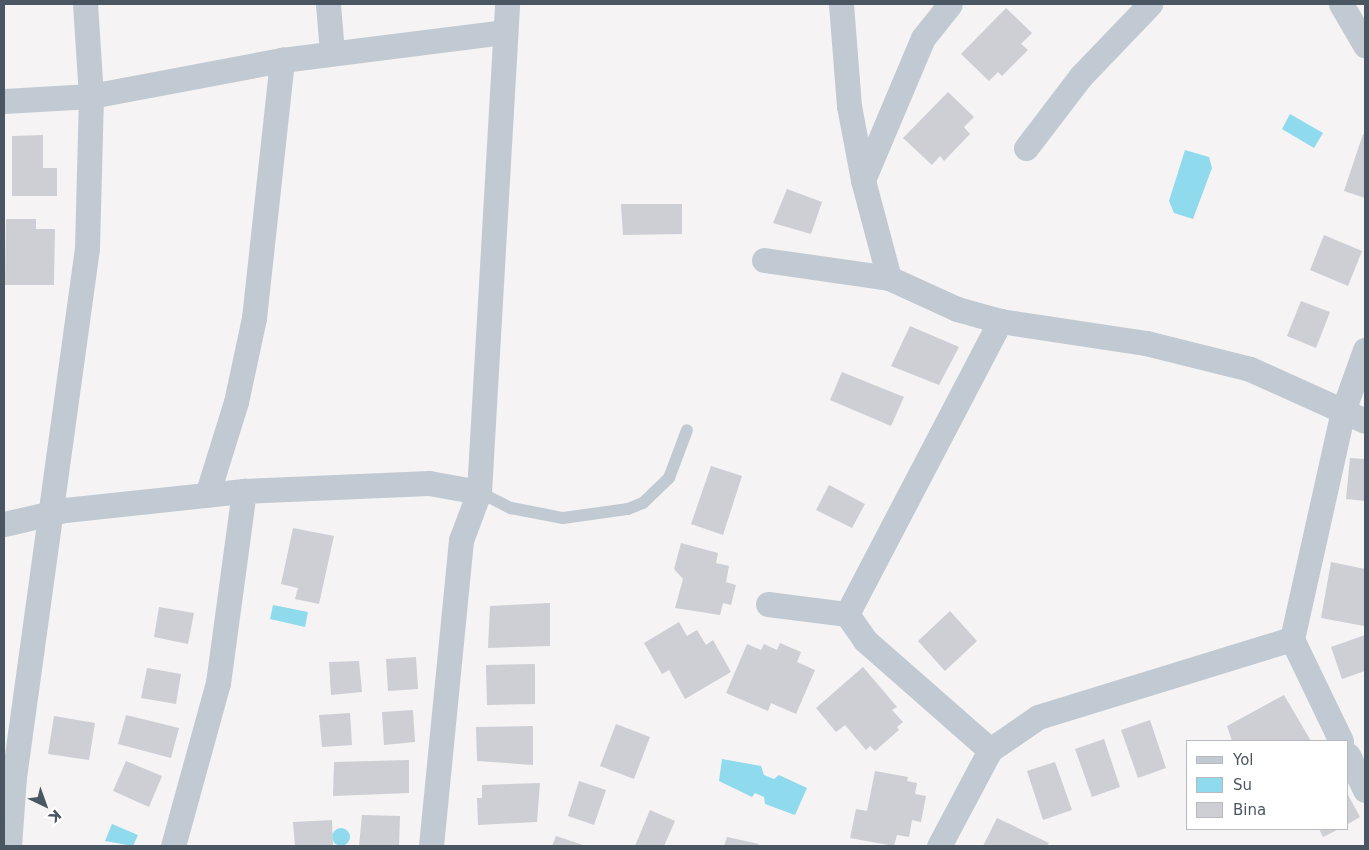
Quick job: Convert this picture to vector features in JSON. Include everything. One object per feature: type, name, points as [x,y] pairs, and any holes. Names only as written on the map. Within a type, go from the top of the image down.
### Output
[{"type":"street","points":[[9,846],[14,777],[53,513],[87,248],[91,96],[85,4]]},
{"type":"street","points":[[328,4],[332,53]]},
{"type":"street","points":[[431,846],[461,540],[479,492],[507,4]]},
{"type":"street","points":[[840,4],[849,106],[863,180],[889,278]]},
{"type":"street","points":[[863,180],[923,38],[950,4]]},
{"type":"street","points":[[1026,148],[1081,76],[1150,4]]},
{"type":"street","points":[[1342,4],[1365,44]]},
{"type":"street","points":[[4,101],[91,96],[282,60],[505,32]]},
{"type":"street","points":[[207,495],[236,402],[254,318],[282,60]]},
{"type":"street","points":[[764,260],[889,278],[958,310],[1000,321],[1146,343],[1250,370],[1354,416]]},
{"type":"street","points":[[847,614],[1000,321]]},
{"type":"street","points":[[1341,740],[1292,639],[1354,416],[1365,350]]},
{"type":"street","points":[[4,524],[53,513],[244,491],[429,483],[479,492]]},
{"type":"street","points":[[173,846],[218,683],[244,491]]},
{"type":"street","points":[[768,604],[847,614],[865,640],[990,750]]},
{"type":"street","points":[[939,846],[990,750],[1038,717],[1292,639]]},
{"type":"street","points":[[1349,757],[1365,790]]},
{"type":"lane","points":[[479,492],[511,508],[563,518],[628,509],[643,503],[669,478],[687,430]]},
{"type":"water","points":[[1290,114],[1323,133],[1314,148],[1282,129]]},
{"type":"water","points":[[1185,150],[1209,157],[1212,168],[1193,219],[1174,213],[1169,201]]},
{"type":"water","points":[[273,605],[308,612],[305,627],[270,619]]},
{"type":"water","points":[[722,759],[761,766],[764,775],[774,779],[779,775],[807,788],[795,815],[765,804],[764,797],[755,793],[752,797],[719,781]]},
{"type":"water","points":[[112,824],[138,835],[133,846],[105,841]]},
{"type":"water","points":[[341,828],[349,833],[350,837],[345,845],[341,846],[333,841],[332,837],[337,829]]},
{"type":"building","points":[[1006,8],[1032,33],[1021,44],[1028,50],[1002,76],[998,72],[989,81],[961,54]]},
{"type":"building","points":[[948,92],[974,117],[964,127],[970,134],[944,161],[940,156],[932,165],[903,138]]},
{"type":"building","points":[[1363,134],[1365,135],[1365,198],[1344,191]]},
{"type":"building","points":[[43,135],[43,168],[57,168],[57,196],[12,196],[12,136]]},
{"type":"building","points":[[787,189],[822,202],[811,234],[773,223]]},
{"type":"building","points":[[621,204],[682,204],[682,234],[623,235]]},
{"type":"building","points":[[6,219],[36,219],[36,229],[55,229],[54,285],[5,285]]},
{"type":"building","points":[[1324,235],[1362,251],[1348,286],[1310,270]]},
{"type":"building","points":[[1301,301],[1330,312],[1316,348],[1287,336]]},
{"type":"building","points":[[910,326],[959,347],[939,385],[891,366]]},
{"type":"building","points":[[842,372],[904,397],[891,426],[830,400]]},
{"type":"building","points":[[1350,458],[1365,459],[1365,501],[1346,499]]},
{"type":"building","points":[[711,466],[742,476],[723,535],[691,524]]},
{"type":"building","points":[[829,485],[865,504],[852,528],[816,510]]},
{"type":"building","points":[[293,528],[334,536],[319,604],[295,599],[298,588],[281,584]]},
{"type":"building","points":[[681,543],[718,553],[716,563],[729,566],[726,582],[736,585],[731,605],[723,603],[720,615],[675,608],[683,579],[674,569]]},
{"type":"building","points":[[1331,562],[1365,569],[1364,626],[1321,618]]},
{"type":"building","points":[[550,603],[550,646],[488,648],[490,606]]},
{"type":"building","points":[[159,607],[194,613],[188,644],[154,637]]},
{"type":"building","points":[[950,611],[977,641],[945,671],[918,641]]},
{"type":"building","points":[[679,622],[687,636],[697,630],[706,645],[713,640],[731,672],[685,699],[669,670],[662,674],[644,643]]},
{"type":"building","points":[[1365,635],[1365,671],[1342,679],[1331,647]]},
{"type":"building","points":[[780,643],[801,652],[797,662],[815,670],[796,714],[771,703],[768,711],[726,693],[747,644],[761,650],[764,644],[777,650]]},
{"type":"building","points":[[416,657],[418,689],[388,691],[386,659]]},
{"type":"building","points":[[359,661],[362,692],[331,695],[329,662]]},
{"type":"building","points":[[535,664],[535,704],[487,705],[486,665]]},
{"type":"building","points":[[863,667],[897,707],[892,710],[903,722],[897,727],[899,730],[875,751],[870,746],[866,750],[845,725],[836,732],[816,708]]},
{"type":"building","points":[[147,668],[181,674],[176,704],[141,698]]},
{"type":"building","points":[[1284,695],[1310,740],[1232,740],[1227,726]]},
{"type":"building","points":[[413,710],[415,742],[384,745],[382,712]]},
{"type":"building","points":[[350,713],[352,745],[322,747],[319,715]]},
{"type":"building","points":[[126,715],[179,728],[171,758],[118,744]]},
{"type":"building","points":[[54,716],[95,723],[89,760],[48,754]]},
{"type":"building","points":[[1150,720],[1166,768],[1138,778],[1121,730]]},
{"type":"building","points":[[616,724],[650,737],[634,779],[600,766]]},
{"type":"building","points":[[533,726],[533,765],[477,761],[476,727]]},
{"type":"building","points":[[1104,739],[1120,787],[1092,797],[1075,749]]},
{"type":"building","points":[[409,760],[409,793],[333,796],[334,762]]},
{"type":"building","points":[[126,761],[162,776],[149,807],[113,791]]},
{"type":"building","points":[[1055,762],[1072,810],[1043,820],[1027,771]]},
{"type":"building","points":[[875,771],[908,777],[907,781],[917,783],[915,794],[926,796],[921,822],[912,820],[909,837],[897,835],[894,846],[850,838],[856,809],[867,811]]},
{"type":"building","points":[[579,781],[606,790],[594,825],[568,816]]},
{"type":"building","points":[[540,783],[537,822],[478,825],[477,798],[482,798],[482,785]]},
{"type":"building","points":[[1349,797],[1360,817],[1349,823]]},
{"type":"building","points":[[650,810],[675,821],[664,846],[635,846]]},
{"type":"building","points":[[362,815],[400,816],[399,846],[359,846]]},
{"type":"building","points":[[997,818],[1049,843],[1047,846],[983,846]]},
{"type":"building","points":[[332,820],[333,846],[295,846],[293,822]]},
{"type":"building","points":[[1320,830],[1337,830],[1323,837]]},
{"type":"building","points":[[556,836],[586,846],[552,846]]},
{"type":"building","points":[[727,837],[759,844],[758,846],[724,846]]}]
